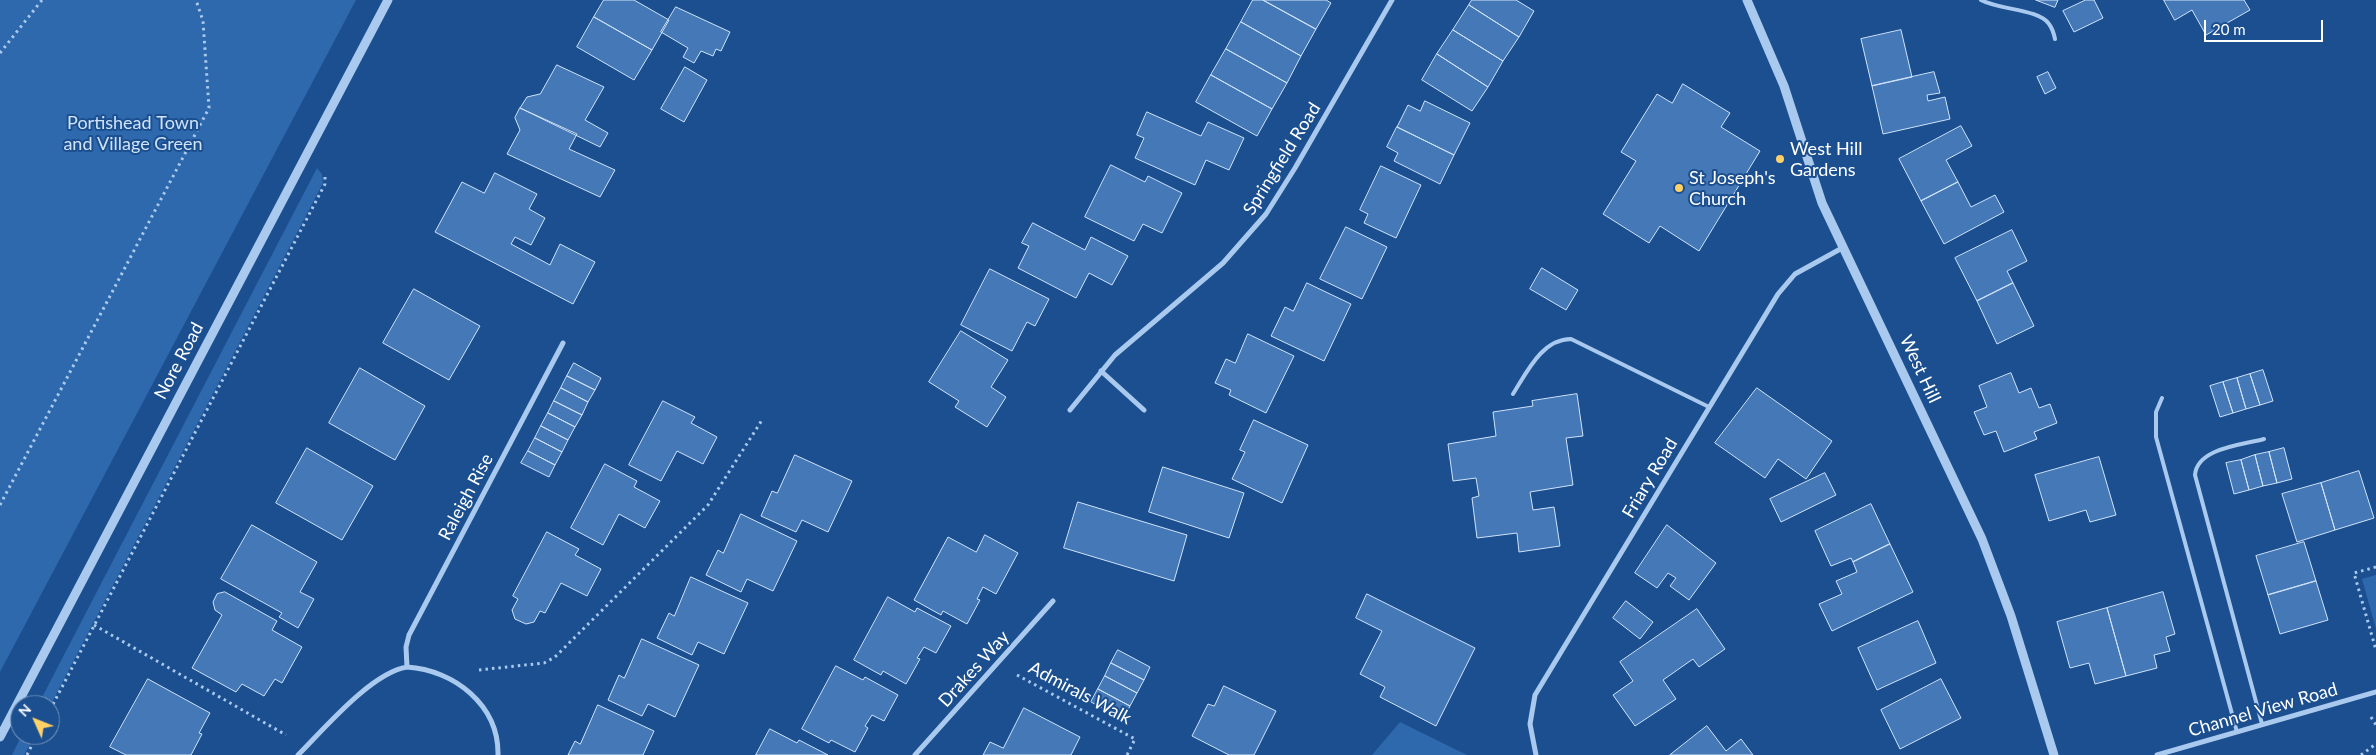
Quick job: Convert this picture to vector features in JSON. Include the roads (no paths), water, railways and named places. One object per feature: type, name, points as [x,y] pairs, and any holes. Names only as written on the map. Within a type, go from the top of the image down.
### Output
[{"type":"street","name":"Nore Road","points":[[0,737],[388,0]]},
{"type":"street","name":"Springfield Road","points":[[1070,410],[1101,371],[1130,341],[1223,263],[1261,219],[1295,168],[1392,0]]},
{"type":"street","name":"West Hill","points":[[1747,0],[1784,86],[1814,184],[1982,539],[2011,616],[2054,755]]},
{"type":"street","name":"Friary Road","points":[[1536,755],[1530,724],[1535,695],[1709,407],[1778,294],[1789,280],[1844,247]]},
{"type":"street","name":"Raleigh Rise","points":[[407,667],[408,635],[563,343]]},
{"type":"street","points":[[1101,371],[1144,410]]},
{"type":"street","name":"Drakes Way","points":[[915,755],[1053,601]]},
{"type":"street","points":[[298,755],[376,680],[393,670],[407,667],[441,674],[462,686],[482,705],[495,732],[498,755]]},
{"type":"street","name":"Channel View Road","points":[[2157,755],[2376,692]]},
{"type":"lane","points":[[1981,0],[1989,5],[2040,17],[2050,25],[2055,39]]},
{"type":"lane","points":[[1512,394],[1542,352],[1558,340],[1571,339],[1709,407]]},
{"type":"lane","points":[[2162,398],[2156,412],[2156,437],[2237,732]]},
{"type":"lane","points":[[2262,724],[2194,475],[2198,464],[2210,454],[2264,439]]},
{"type":"place","name":"West Hill Gardens","points":[[1780,159]]},
{"type":"place","name":"St Joseph's Church","points":[[1679,188]]},
{"type":"park label","name":"Portishead Town and Village Green","points":[[133,133]]}]
